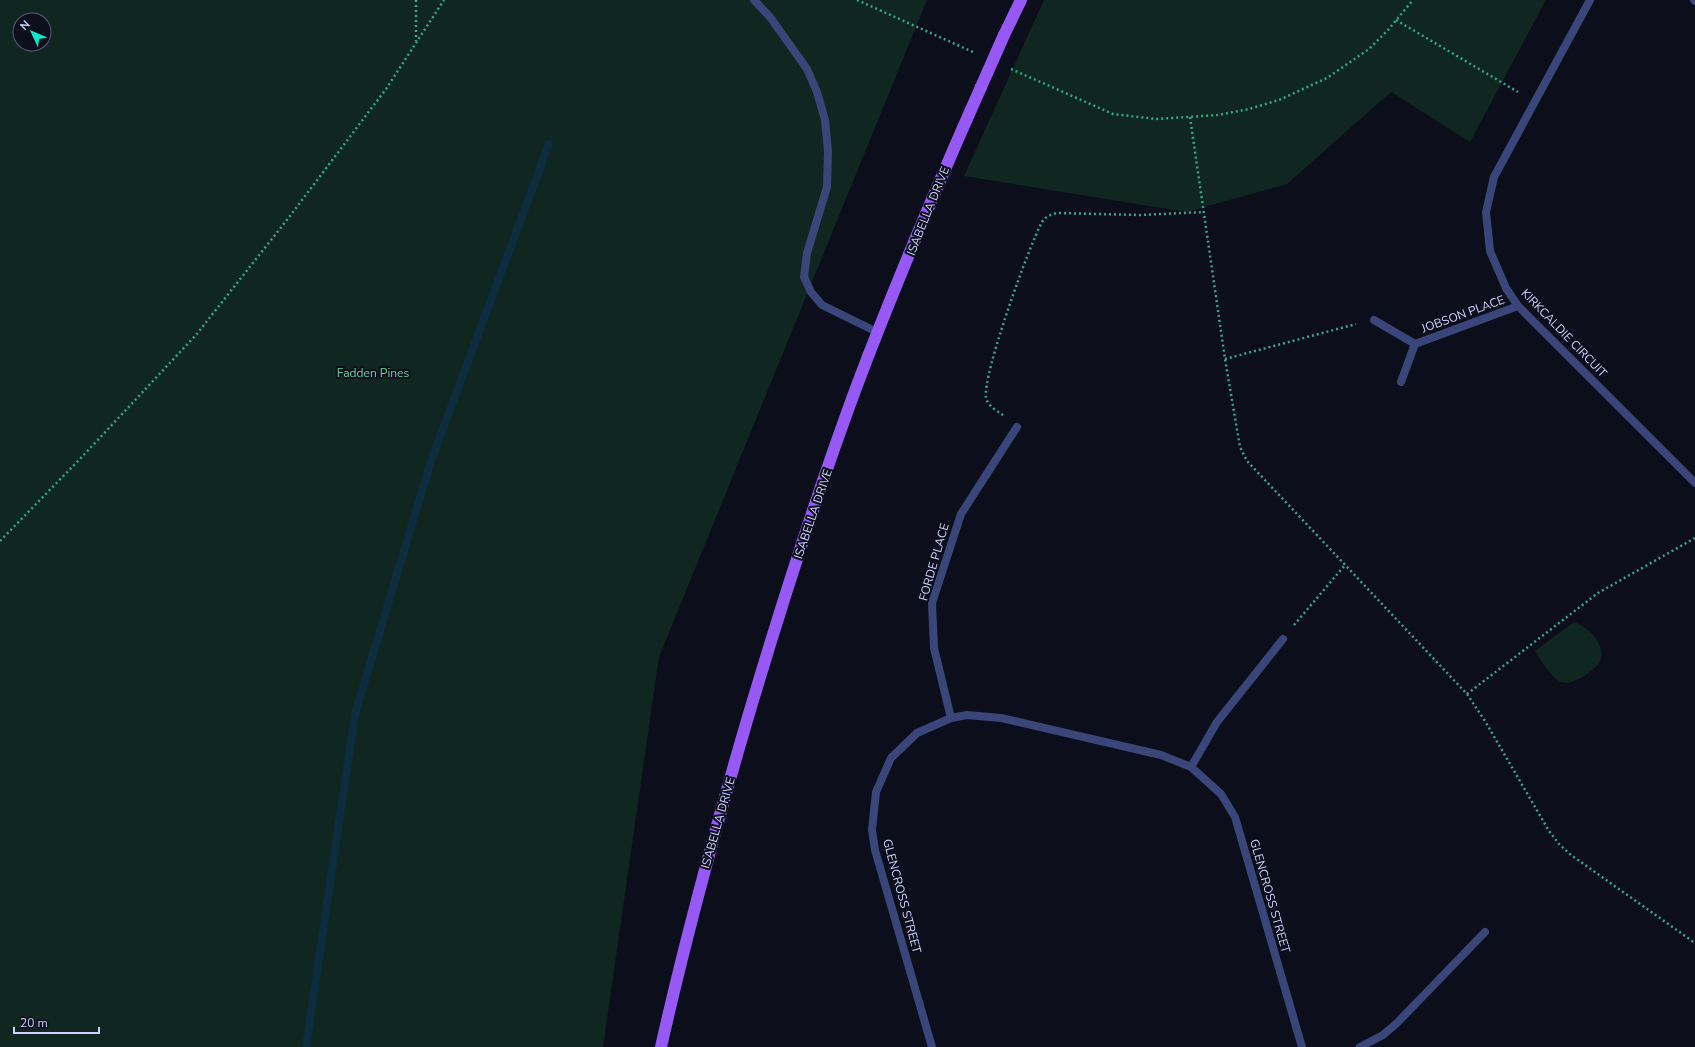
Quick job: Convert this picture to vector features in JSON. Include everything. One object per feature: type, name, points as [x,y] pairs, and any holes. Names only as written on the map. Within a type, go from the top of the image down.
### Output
[{"type":"main road","name":"ISABELLA DRIVE","points":[[661,1047],[680,964],[712,840],[784,597],[856,388],[934,193],[1021,0]]},
{"type":"street","points":[[754,0],[779,28],[807,69],[817,92],[825,120],[828,151],[827,187],[807,253],[804,277],[811,292],[822,305],[878,333]]},
{"type":"street","name":"KIRKCALDIE CIRCUIT","points":[[1590,0],[1494,177],[1486,212],[1490,251],[1506,288],[1518,306],[1695,483]]},
{"type":"street","name":"JOBSON PLACE","points":[[1401,382],[1415,344],[1518,306]]},
{"type":"street","name":"JOBSON PLACE","points":[[1374,320],[1415,344]]},
{"type":"street","name":"FORDE PLACE","points":[[951,718],[934,648],[932,603],[961,514],[1017,427]]},
{"type":"street","points":[[1191,767],[1217,722],[1283,639]]},
{"type":"street","name":"GLENCROSS STREET","points":[[932,1047],[875,850],[872,830],[876,792],[891,758],[917,733],[951,718],[967,715],[1001,718],[1162,755],[1191,767],[1221,794],[1235,817],[1302,1047]]},
{"type":"street","points":[[1360,1047],[1383,1035],[1397,1023],[1485,932]]},
{"type":"path","points":[[416,0],[416,42]]},
{"type":"path","points":[[0,541],[79,460],[196,335],[295,210],[386,89],[444,0]]},
{"type":"path","points":[[857,0],[976,53]]},
{"type":"path","points":[[1004,66],[1113,114],[1156,119],[1218,115],[1249,109],[1279,100],[1327,78],[1369,49],[1413,0]]},
{"type":"path","points":[[1396,20],[1535,102]]},
{"type":"path","points":[[1190,117],[1225,359],[1240,447],[1247,461],[1467,694],[1485,721],[1549,831],[1559,844],[1571,855],[1695,943]]},
{"type":"path","points":[[1017,427],[987,401],[988,380],[1005,318],[1042,222],[1048,216],[1057,213],[1140,215],[1204,212]]},
{"type":"path","points":[[1225,359],[1374,320]]},
{"type":"path","points":[[1467,694],[1598,593],[1695,538]]},
{"type":"path","points":[[1283,639],[1345,565]]},
{"type":"green space","name":"Fadden Pines","points":[[0,0],[927,0],[659,657],[603,1047],[0,1047]]},
{"type":"green space","points":[[1044,0],[1546,0],[1470,142],[1391,92],[1287,184],[1186,212],[964,176]]},
{"type":"green space","points":[[1574,622],[1584,627],[1594,636],[1598,641],[1602,653],[1601,659],[1595,668],[1577,680],[1565,683],[1553,676],[1535,651]]},
{"type":"waterway","points":[[306,1047],[355,714],[431,461],[549,144]]}]
